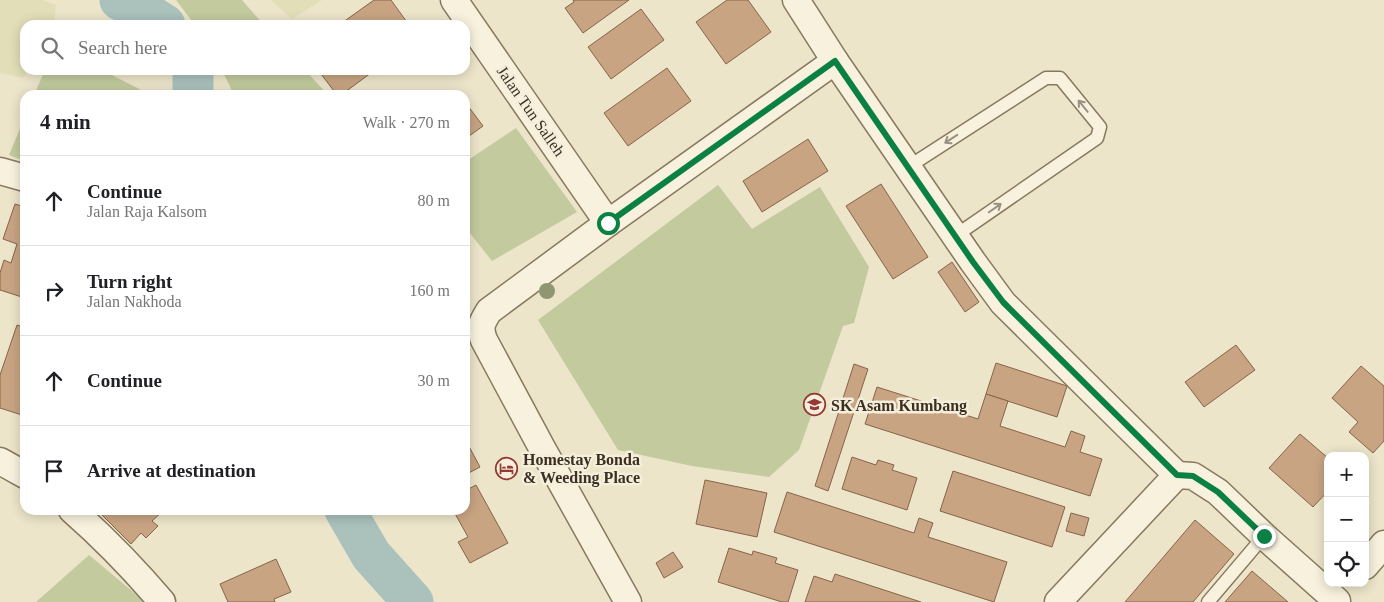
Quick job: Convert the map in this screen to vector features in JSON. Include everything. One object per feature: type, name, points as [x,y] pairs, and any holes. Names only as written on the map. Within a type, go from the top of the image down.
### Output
[{"type":"street","name":"Jalan Tun Salleh","points":[[454,0],[468,20]]},
{"type":"street","points":[[796,0],[835,61],[955,236],[1003,302],[1177,475],[1193,476],[1218,492],[1264,536],[1341,595]]},
{"type":"street","name":"Jalan Tun Salleh","points":[[470,23],[608,223]]},
{"type":"street","points":[[628,602],[484,340],[480,329],[483,320],[489,311],[608,223],[835,61]]},
{"type":"street","points":[[0,171],[20,177]]},
{"type":"street","points":[[0,461],[20,473]]},
{"type":"street","points":[[1058,602],[1177,475]]},
{"type":"street","points":[[78,515],[102,536],[162,602]]},
{"type":"street","points":[[1369,561],[1384,544]]},
{"type":"lane","points":[[908,167],[1046,78],[1060,78],[1100,127],[1097,138],[955,236]]},
{"type":"lane","points":[[1208,602],[1264,536]]},
{"type":"shaded area","points":[[0,0],[42,0],[56,5],[54,20],[20,20],[20,75],[25,75],[23,78],[0,73]]},
{"type":"shaded area","points":[[271,0],[322,0],[292,19]]},
{"type":"green space","points":[[176,0],[242,0],[260,20],[191,20]]},
{"type":"green space","points":[[43,75],[112,75],[141,90],[36,90]]},
{"type":"green space","points":[[224,75],[310,75],[323,90],[232,90]]},
{"type":"green space","points":[[516,128],[577,212],[492,261],[470,233],[470,159]]},
{"type":"green space","points":[[20,129],[20,159],[9,155]]},
{"type":"green space","points":[[718,185],[752,229],[820,187],[869,267],[854,323],[843,326],[799,450],[769,477],[692,466],[618,450],[538,320]]},
{"type":"green space","points":[[89,555],[145,602],[36,602]]},
{"type":"building","points":[[374,0],[391,0],[405,20],[346,20]]},
{"type":"building","points":[[573,0],[629,0],[583,33],[565,8],[574,2]]},
{"type":"building","points":[[727,0],[748,0],[771,32],[726,64],[696,22]]},
{"type":"building","points":[[641,9],[664,40],[611,79],[588,47]]},
{"type":"building","points":[[667,68],[691,101],[628,146],[604,113]]},
{"type":"building","points":[[322,75],[368,75],[348,90],[333,90]]},
{"type":"building","points":[[470,109],[483,126],[470,135]]},
{"type":"building","points":[[808,139],[828,171],[762,212],[743,181]]},
{"type":"building","points":[[881,184],[928,257],[893,279],[846,206]]},
{"type":"building","points":[[15,204],[20,206],[20,296],[0,290],[0,273],[4,260],[11,263],[17,244],[3,239]]},
{"type":"building","points":[[952,262],[979,302],[965,312],[938,272]]},
{"type":"building","points":[[17,325],[20,326],[20,414],[0,408],[0,375]]},
{"type":"building","points":[[1236,345],[1255,370],[1204,407],[1185,382]]},
{"type":"building","points":[[996,363],[1067,386],[1057,417],[986,394]]},
{"type":"building","points":[[854,364],[868,369],[828,491],[815,486]]},
{"type":"building","points":[[1361,366],[1384,386],[1384,441],[1373,453],[1349,432],[1358,422],[1332,398]]},
{"type":"building","points":[[877,387],[978,419],[986,394],[1008,401],[1000,426],[1065,447],[1071,431],[1085,436],[1080,452],[1102,459],[1090,496],[865,424]]},
{"type":"building","points":[[1300,434],[1324,455],[1324,495],[1313,507],[1269,468]]},
{"type":"building","points":[[470,448],[480,467],[470,472]]},
{"type":"building","points":[[852,457],[876,465],[878,460],[894,465],[892,470],[917,478],[907,510],[842,489]]},
{"type":"building","points":[[953,471],[1065,507],[1052,547],[940,511]]},
{"type":"building","points":[[705,480],[767,493],[757,537],[696,524]]},
{"type":"building","points":[[476,485],[508,543],[470,563],[458,542],[468,537],[456,515],[470,515],[470,488]]},
{"type":"building","points":[[787,492],[914,533],[919,518],[933,523],[928,537],[1007,562],[994,602],[774,532]]},
{"type":"building","points":[[1071,513],[1089,518],[1084,536],[1066,531]]},
{"type":"building","points":[[102,515],[159,515],[152,521],[158,526],[146,538],[141,533],[131,544]]},
{"type":"building","points":[[1195,520],[1234,554],[1193,602],[1125,602]]},
{"type":"building","points":[[729,548],[752,555],[753,551],[777,558],[775,563],[798,570],[788,602],[782,602],[718,582]]},
{"type":"building","points":[[673,552],[683,567],[664,578],[656,563]]},
{"type":"building","points":[[276,559],[291,592],[274,599],[275,602],[228,602],[220,584]]},
{"type":"building","points":[[1252,571],[1288,602],[1225,602]]},
{"type":"building","points":[[835,574],[921,602],[805,602],[814,576],[832,582]]},
{"type":"waterway","points":[[120,0],[142,10],[157,20]]},
{"type":"waterway","points":[[193,75],[193,90]]},
{"type":"waterway","points":[[348,515],[371,555],[413,602]]},
{"type":"place","name":"SK Asam Kumbang","points":[[815,405]]},
{"type":"place","name":"Homestay Bonda & Weeding Place","points":[[507,468]]},
{"type":"route","points":[[608,223],[835,61],[973,262],[1003,302],[1177,475],[1193,476],[1218,492],[1264,536]]}]
